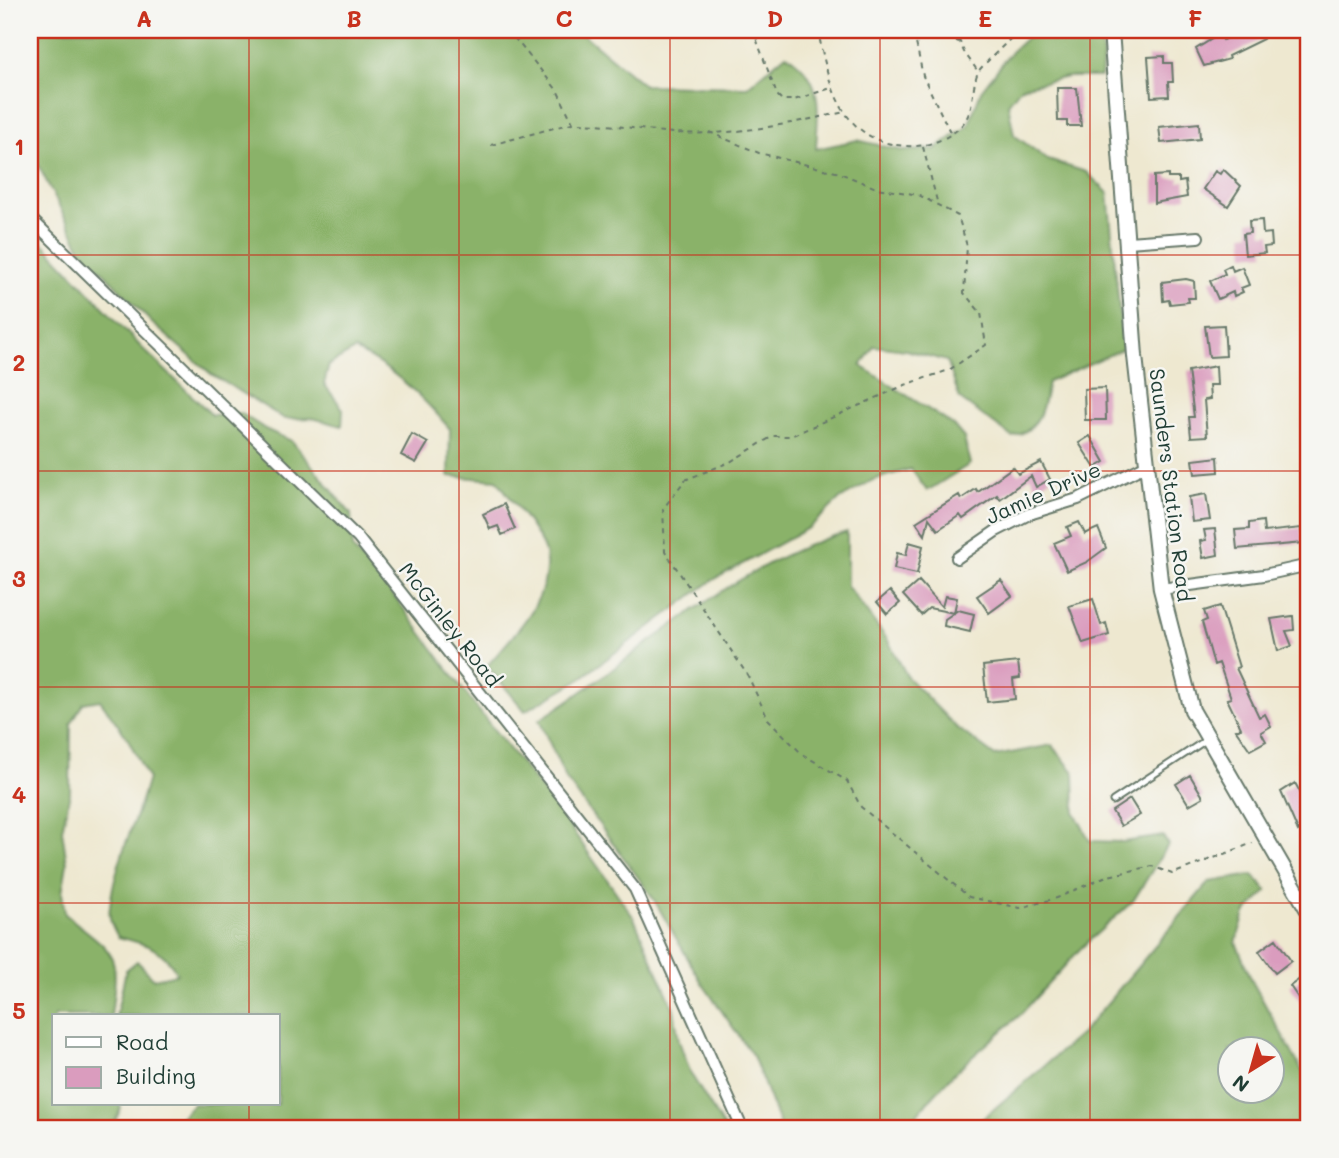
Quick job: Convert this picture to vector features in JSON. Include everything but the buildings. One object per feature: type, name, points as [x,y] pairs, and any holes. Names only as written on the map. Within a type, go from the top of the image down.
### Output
[{"type":"street","name":"Saunders Station Road","points":[[1111,30],[1135,356],[1161,589],[1192,710],[1309,912]]},
{"type":"street","name":"McGinley Road","points":[[30,218],[358,538],[635,889],[742,1128]]},
{"type":"street","points":[[1128,242],[1198,237]]},
{"type":"street","name":"Jamie Drive","points":[[957,558],[996,531],[1030,514],[1079,499],[1147,465]]},
{"type":"street","points":[[1161,589],[1264,575],[1309,565]]},
{"type":"lane","points":[[1113,801],[1160,772],[1175,758],[1209,739]]},
{"type":"path","points":[[509,30],[556,90],[573,122]]},
{"type":"path","points":[[752,30],[777,95],[782,100],[794,100],[832,88]]},
{"type":"path","points":[[818,30],[832,88],[860,132],[877,142],[923,147],[959,128],[970,113],[978,71],[1019,30]]},
{"type":"path","points":[[955,30],[959,42],[978,71]]},
{"type":"path","points":[[950,133],[932,97],[916,52],[916,43],[923,34],[933,31],[959,42]]},
{"type":"path","points":[[491,145],[573,122],[675,133],[749,131],[845,112]]},
{"type":"path","points":[[709,132],[759,153],[840,173],[876,188],[919,195],[958,216],[968,246],[964,293],[981,313],[986,345],[949,370],[905,385],[791,436],[773,436],[730,462],[685,480],[663,509],[665,551],[748,676],[768,719],[802,754],[847,781],[861,807],[969,897],[1020,908],[1058,898],[1104,877],[1152,866],[1172,874],[1266,837]]},
{"type":"path","points":[[923,147],[939,206]]},
{"type":"green space","points":[[30,30],[578,30],[644,85],[747,87],[786,54],[799,64],[813,84],[818,108],[816,149],[857,140],[904,151],[935,149],[968,126],[981,91],[1011,52],[1035,30],[1100,30],[1103,57],[1101,77],[1068,77],[1021,87],[1008,104],[1014,135],[1048,160],[1086,172],[1108,193],[1123,349],[1048,382],[1042,409],[1035,423],[1022,434],[1012,437],[960,399],[947,361],[906,350],[874,346],[861,366],[953,425],[964,438],[970,464],[927,491],[911,469],[873,480],[840,499],[810,527],[713,580],[577,681],[525,711],[487,666],[529,615],[543,585],[545,553],[524,516],[497,480],[449,476],[450,429],[407,384],[369,357],[355,350],[329,365],[324,384],[343,409],[342,426],[312,418],[285,419],[211,374],[152,323],[81,249],[30,149]]},
{"type":"green space","points":[[30,211],[42,242],[141,347],[212,415],[240,413],[267,430],[292,441],[351,514],[353,549],[398,601],[479,711],[559,811],[634,918],[674,1009],[679,1041],[691,1074],[724,1128],[187,1128],[181,1117],[191,1106],[280,1106],[280,1014],[116,1014],[126,970],[137,961],[154,979],[177,974],[167,959],[153,948],[118,937],[111,922],[112,890],[116,874],[148,778],[128,739],[100,700],[83,703],[71,724],[70,793],[62,830],[67,864],[62,893],[65,914],[111,955],[115,978],[114,994],[111,1014],[52,1014],[52,1106],[121,1108],[112,1128],[30,1128]]},
{"type":"green space","points":[[847,532],[847,586],[887,639],[908,678],[956,727],[995,756],[1052,745],[1074,772],[1075,813],[1090,841],[1123,842],[1163,836],[1168,845],[1133,901],[1081,948],[1020,1015],[956,1071],[907,1128],[781,1128],[753,1056],[702,983],[653,898],[566,779],[539,720],[725,589],[764,566]]},
{"type":"green space","points":[[1253,875],[1267,891],[1245,913],[1236,943],[1253,983],[1283,1036],[1216,1036],[1216,1106],[1286,1106],[1286,1042],[1309,1083],[1309,1128],[972,1128],[1083,1032],[1209,882]]}]
